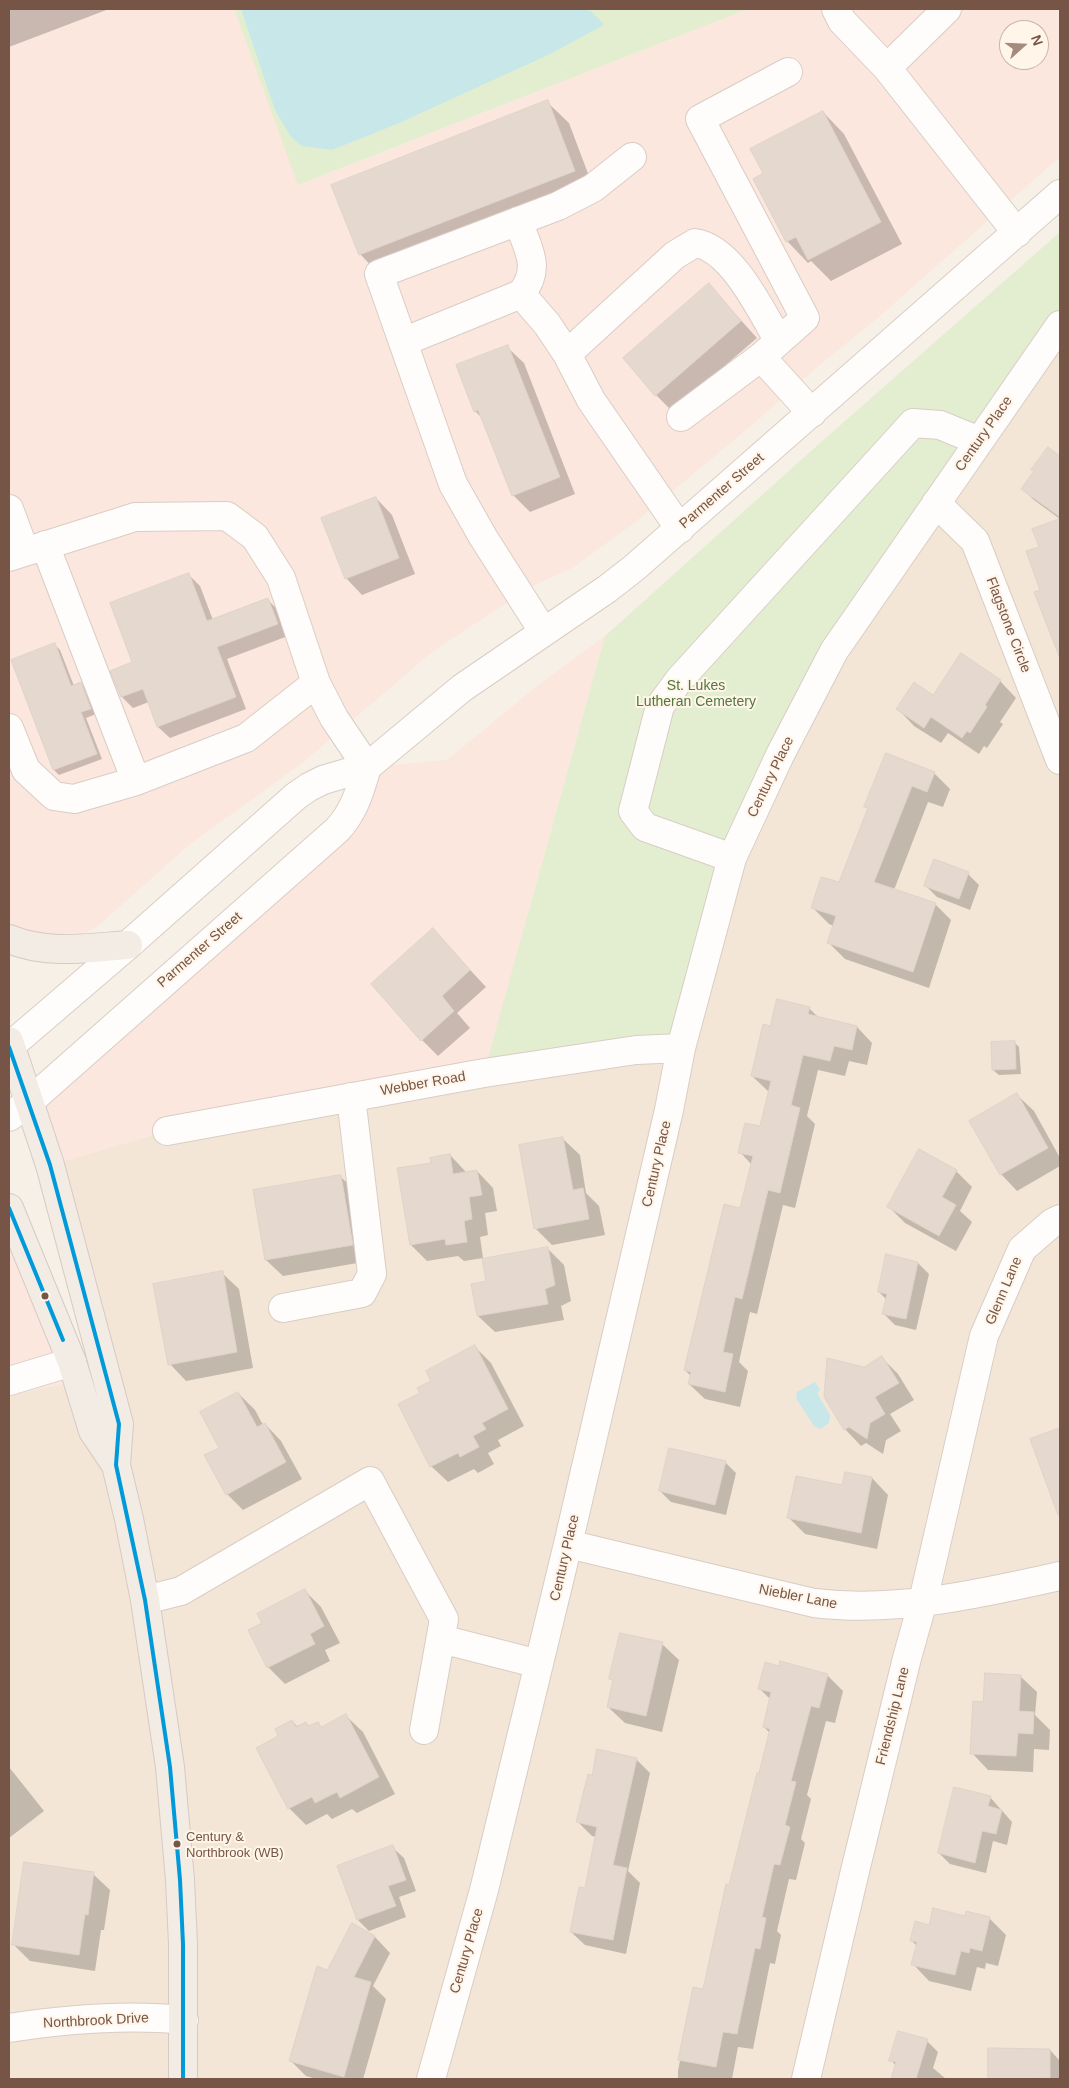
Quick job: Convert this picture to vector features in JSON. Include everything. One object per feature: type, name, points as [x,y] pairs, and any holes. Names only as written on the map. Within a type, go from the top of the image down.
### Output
[{"type":"main road","points":[[9,939],[33,947],[59,950],[128,945]]},
{"type":"main road","points":[[9,1045],[19,1110],[50,1165],[119,1424],[116,1465],[145,1600],[172,1786],[180,1880],[184,2020],[183,2079]]},
{"type":"main road","points":[[9,1208],[72,1362],[93,1431],[116,1465]]},
{"type":"street","points":[[836,9],[842,21],[887,68],[1017,233]]},
{"type":"street","points":[[887,68],[947,9]]},
{"type":"street","points":[[681,417],[770,349],[805,318],[700,119],[788,72]]},
{"type":"street","points":[[543,631],[483,537],[452,484],[379,274],[558,206],[593,188],[632,157]]},
{"type":"street","name":"Parmenter Street","points":[[9,1045],[128,945],[302,792],[323,780],[367,767],[462,688],[622,577],[680,529],[1060,194]]},
{"type":"street","points":[[403,342],[521,294],[529,284],[533,272],[530,255],[518,221]]},
{"type":"street","points":[[567,354],[675,255],[695,243],[704,244],[723,256],[750,293],[770,349],[812,413]]},
{"type":"street","points":[[521,294],[547,324],[567,354],[592,400],[680,529]]},
{"type":"street","name":"Century Place","points":[[431,2079],[484,1890],[568,1544],[669,1110],[681,1048],[732,858],[780,755],[834,651],[1060,325]]},
{"type":"street","points":[[732,858],[645,827],[633,811],[660,706],[679,680],[913,423],[940,425],[979,442]]},
{"type":"street","name":"Flagstone Circle","points":[[936,503],[975,541],[1060,760]]},
{"type":"street","points":[[9,509],[26,551],[136,781]]},
{"type":"street","points":[[26,551],[135,517],[227,516],[255,537],[282,578],[316,683],[334,718],[367,767]]},
{"type":"street","points":[[9,728],[26,770],[54,796],[74,799],[136,781],[246,738],[316,683]]},
{"type":"street","name":"Parmenter Street","points":[[19,1110],[337,830],[348,819],[355,805],[367,767]]},
{"type":"street","name":"Webber Road","points":[[167,1131],[484,1073],[636,1050],[681,1048]]},
{"type":"street","points":[[283,1308],[362,1293],[372,1274],[351,1097]]},
{"type":"street","name":"Glenn Lane","points":[[981,1352],[984,1336],[1022,1249],[1052,1223],[1060,1219]]},
{"type":"street","name":"Friendship Lane","points":[[806,2079],[855,1870],[923,1602],[981,1352]]},
{"type":"street","points":[[9,1381],[72,1362]]},
{"type":"street","points":[[145,1600],[181,1591],[370,1481],[444,1619],[424,1730]]},
{"type":"street","name":"Niebler Lane","points":[[568,1544],[814,1603],[840,1606],[890,1606],[923,1602],[1060,1576]]},
{"type":"street","points":[[441,1639],[539,1664]]},
{"type":"street","name":"Northbrook Drive","points":[[9,2028],[94,2018],[148,2016],[184,2020]]},
{"type":"shaded area","points":[[9,9],[234,9],[299,185],[748,9],[1060,9],[1060,157],[880,316],[634,523],[574,567],[539,583],[432,652],[305,761],[189,845],[99,925],[84,934],[67,939],[17,930],[9,926]]},
{"type":"shaded area","points":[[1060,325],[1060,2079],[9,2079],[9,1395],[78,1381],[115,1464],[50,1165],[167,1131],[780,755]]},
{"type":"shaded area","points":[[605,636],[484,1073],[167,1131],[50,1165],[29,1103],[337,830],[367,767],[447,760],[537,686]]},
{"type":"shaded area","points":[[9,1208],[78,1381],[9,1395]]},
{"type":"green space","points":[[234,9],[748,9],[298,185]]},
{"type":"green space","name":"St. Lukes Lutheran Cemetery","points":[[1060,232],[1060,325],[780,755],[681,1048],[484,1073],[605,636],[820,443]]},
{"type":"water","points":[[241,9],[579,9],[591,11],[604,25],[548,55],[397,124],[332,150],[302,146],[291,137],[275,110]]},
{"type":"water","points":[[815,1382],[820,1390],[817,1393],[830,1415],[829,1423],[820,1429],[814,1426],[796,1398],[797,1392]]},
{"type":"building","points":[[548,100],[575,171],[359,255],[331,185]]},
{"type":"building","points":[[823,111],[881,222],[808,260],[796,237],[786,242],[753,179],[763,173],[750,149]]},
{"type":"building","points":[[709,283],[741,321],[655,396],[623,358]]},
{"type":"building","points":[[508,345],[560,477],[512,496],[478,410],[474,412],[456,365]]},
{"type":"building","points":[[1048,447],[1060,456],[1060,517],[1021,489],[1034,471],[1031,470]]},
{"type":"building","points":[[376,497],[399,558],[345,579],[321,518]]},
{"type":"building","points":[[1060,519],[1059,656],[1034,592],[1040,590],[1026,551],[1039,547],[1032,529]]},
{"type":"building","points":[[189,573],[207,621],[268,598],[278,624],[217,647],[236,697],[157,727],[143,689],[121,697],[110,671],[132,662],[110,603]]},
{"type":"building","points":[[55,643],[71,686],[81,682],[91,709],[81,712],[97,754],[53,770],[11,660]]},
{"type":"building","points":[[961,653],[1001,680],[985,705],[987,707],[970,733],[967,731],[962,738],[931,717],[924,728],[896,709],[914,682],[933,695]]},
{"type":"building","points":[[886,753],[935,772],[927,792],[912,786],[874,882],[936,903],[913,972],[827,943],[836,916],[811,908],[821,877],[839,882],[868,808],[864,807]]},
{"type":"building","points":[[934,859],[969,872],[959,899],[924,886]]},
{"type":"building","points":[[433,928],[470,970],[442,996],[454,1011],[421,1041],[371,984]]},
{"type":"building","points":[[777,999],[810,1007],[808,1014],[857,1026],[852,1050],[834,1046],[830,1061],[803,1055],[791,1105],[800,1108],[780,1193],[768,1190],[742,1299],[735,1297],[723,1352],[733,1354],[725,1392],[688,1384],[691,1372],[684,1370],[724,1204],[740,1208],[753,1156],[738,1153],[745,1123],[760,1126],[771,1081],[751,1076],[763,1024],[770,1026]]},
{"type":"building","points":[[1015,1041],[1016,1069],[992,1070],[991,1042]]},
{"type":"building","points":[[1017,1093],[1048,1148],[1000,1175],[969,1121]]},
{"type":"building","points":[[563,1137],[573,1190],[583,1188],[589,1219],[534,1229],[519,1145]]},
{"type":"building","points":[[919,1149],[957,1170],[942,1197],[956,1205],[939,1236],[887,1207]]},
{"type":"building","points":[[450,1154],[453,1174],[477,1170],[482,1195],[469,1197],[472,1219],[464,1221],[467,1242],[446,1245],[445,1239],[410,1245],[397,1168],[431,1163],[430,1158]]},
{"type":"building","points":[[341,1175],[353,1245],[265,1260],[253,1190]]},
{"type":"building","points":[[548,1247],[555,1285],[545,1289],[548,1304],[477,1316],[471,1284],[486,1281],[482,1259]]},
{"type":"building","points":[[886,1254],[918,1262],[906,1319],[882,1314],[887,1294],[878,1292]]},
{"type":"building","points":[[223,1271],[237,1352],[168,1365],[153,1284]]},
{"type":"building","points":[[475,1345],[508,1409],[482,1423],[486,1429],[473,1436],[479,1447],[460,1457],[458,1453],[430,1467],[398,1404],[420,1393],[417,1388],[431,1381],[426,1371]]},
{"type":"building","points":[[882,1356],[899,1383],[875,1397],[885,1414],[870,1423],[867,1439],[849,1427],[844,1430],[824,1397],[827,1358],[864,1367]]},
{"type":"building","points":[[238,1392],[257,1427],[265,1423],[286,1462],[226,1495],[204,1455],[219,1448],[200,1412]]},
{"type":"building","points":[[1060,1428],[1060,1515],[1058,1515],[1030,1439]]},
{"type":"building","points":[[669,1448],[726,1461],[715,1505],[659,1491]]},
{"type":"building","points":[[845,1472],[872,1477],[861,1533],[787,1518],[796,1476],[842,1485]]},
{"type":"building","points":[[305,1589],[324,1626],[310,1634],[315,1644],[267,1668],[248,1630],[262,1623],[257,1614]]},
{"type":"building","points":[[620,1633],[663,1642],[646,1716],[607,1707],[613,1680],[609,1679]]},
{"type":"building","points":[[780,1661],[828,1674],[819,1708],[811,1706],[791,1781],[796,1782],[785,1825],[790,1827],[780,1865],[774,1864],[762,1917],[766,1918],[760,1949],[755,1948],[737,2034],[723,2032],[716,2067],[678,2060],[693,1987],[703,1989],[726,1884],[729,1885],[770,1729],[763,1727],[771,1692],[758,1689],[765,1662],[779,1666]]},
{"type":"building","points":[[985,1673],[1021,1675],[1019,1711],[1034,1712],[1033,1734],[1018,1733],[1016,1756],[970,1754],[973,1701],[983,1702]]},
{"type":"building","points":[[346,1714],[379,1777],[340,1798],[337,1792],[315,1803],[312,1797],[288,1809],[256,1748],[278,1736],[275,1729],[292,1720],[296,1727],[306,1722],[308,1726],[318,1722],[321,1727]]},
{"type":"building","points":[[597,1749],[637,1758],[613,1865],[627,1868],[613,1940],[570,1932],[579,1887],[585,1888],[597,1827],[576,1822],[588,1774],[592,1775]]},
{"type":"building","points":[[954,1787],[991,1796],[988,1806],[1002,1810],[996,1834],[982,1831],[975,1863],[938,1853]]},
{"type":"building","points":[[393,1845],[406,1880],[388,1886],[396,1906],[357,1920],[337,1866]]},
{"type":"building","points":[[24,1862],[94,1872],[88,1915],[85,1914],[79,1955],[12,1945]]},
{"type":"building","points":[[933,1908],[965,1916],[966,1911],[990,1917],[982,1951],[970,1948],[969,1953],[961,1951],[955,1975],[911,1965],[917,1942],[910,1941],[915,1921],[929,1925]]},
{"type":"building","points":[[352,1923],[375,1936],[354,1977],[371,1982],[344,2077],[289,2061],[317,1966],[327,1970]]},
{"type":"building","points":[[898,2031],[928,2039],[916,2079],[891,2079],[896,2062],[889,2061]]},
{"type":"building","points":[[988,2048],[1050,2049],[1050,2078],[988,2079]]},
{"type":"transit line","points":[[9,1047],[50,1165],[119,1424],[116,1465],[145,1600],[170,1767],[180,1880],[183,1944],[183,2079]]},
{"type":"transit line","points":[[9,1208],[63,1340]]},
{"type":"place","name":"Century & Northbrook (WB)","points":[[177,1844]]}]
